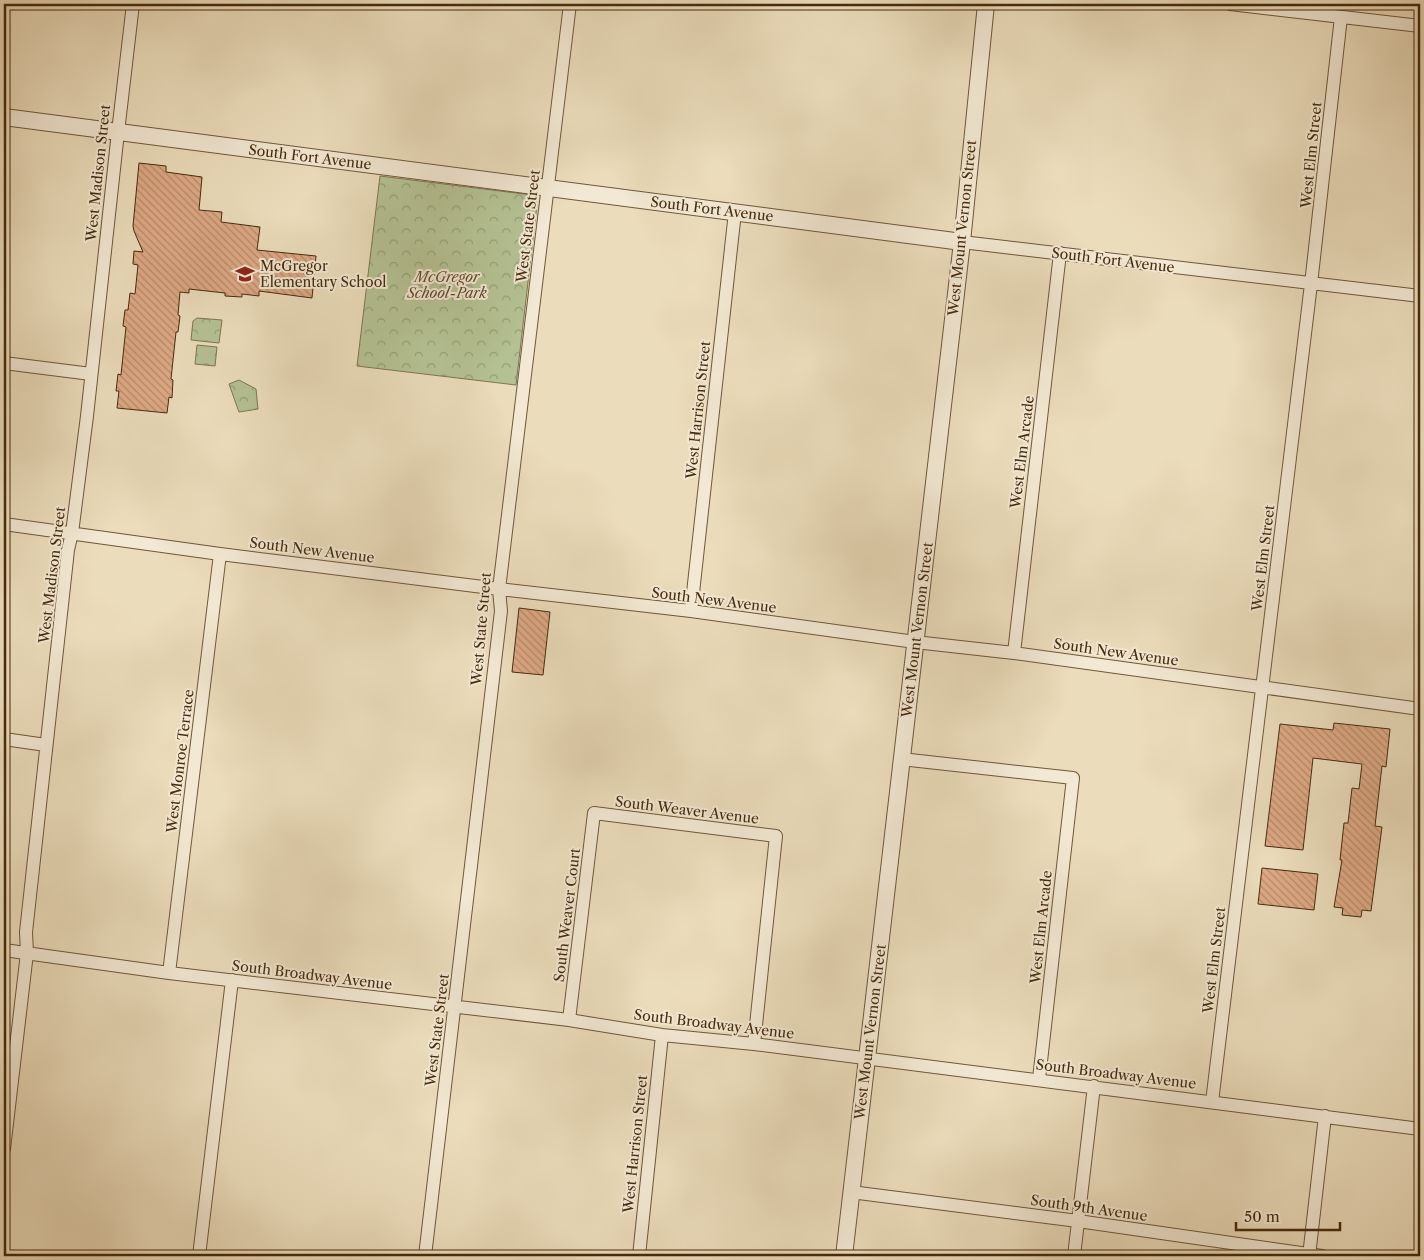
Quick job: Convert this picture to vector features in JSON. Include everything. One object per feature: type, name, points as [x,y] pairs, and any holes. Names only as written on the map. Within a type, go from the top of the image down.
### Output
[{"type":"street","name":"West Madison Street","points":[[4,1149],[27,953],[26,932],[46,745],[68,550],[72,533],[87,416],[133,4]]},
{"type":"street","name":"West State Street","points":[[425,1256],[500,611],[499,589],[518,421],[570,4]]},
{"type":"street","name":"West Mount Vernon Street","points":[[844,1256],[962,242],[986,4]]},
{"type":"street","points":[[1230,4],[1420,26]]},
{"type":"street","name":"West Elm Street","points":[[1212,1102],[1311,284],[1341,17]]},
{"type":"street","name":"South Fort Avenue","points":[[4,117],[962,242],[1420,296]]},
{"type":"street","name":"West Harrison Street","points":[[691,611],[735,212]]},
{"type":"street","name":"West Elm Arcade","points":[[1014,653],[1060,253]]},
{"type":"street","points":[[4,363],[91,374]]},
{"type":"street","name":"South New Avenue","points":[[4,524],[220,554],[691,611],[916,642],[1014,653],[1420,709]]},
{"type":"street","name":"West Monroe Terrace","points":[[169,973],[220,554]]},
{"type":"street","points":[[4,739],[46,745]]},
{"type":"street","name":"West Elm Arcade","points":[[901,759],[1073,778],[1039,1079]]},
{"type":"street","name":"South Weaver Avenue","points":[[594,813],[776,836],[754,1044]]},
{"type":"street","name":"South Weaver Court","points":[[570,1020],[594,813]]},
{"type":"street","name":"South Broadway Avenue","points":[[4,950],[169,973],[570,1020],[662,1034],[1039,1079],[1420,1129]]},
{"type":"street","points":[[199,1256],[232,980]]},
{"type":"street","name":"West Harrison Street","points":[[639,1256],[662,1034]]},
{"type":"street","points":[[1074,1256],[1094,1086]]},
{"type":"street","points":[[1313,1256],[1325,1116]]},
{"type":"street","name":"South 9th Avenue","points":[[852,1192],[1078,1221],[1313,1256]]},
{"type":"green space","name":"McGregor School-Park","points":[[380,176],[532,195],[535,197],[537,205],[516,385],[357,366]]},
{"type":"green space","points":[[197,318],[222,320],[219,343],[191,340],[193,321]]},
{"type":"green space","points":[[197,345],[217,347],[215,366],[195,364]]},
{"type":"green space","points":[[239,380],[256,389],[258,409],[239,412],[229,384]]},
{"type":"building","points":[[139,163],[166,166],[166,172],[202,177],[199,210],[222,212],[221,222],[260,227],[257,250],[316,256],[312,298],[259,291],[259,296],[242,294],[242,297],[225,296],[225,293],[189,289],[189,293],[180,292],[178,315],[180,316],[178,332],[176,332],[171,379],[173,380],[172,398],[169,397],[167,413],[117,408],[119,391],[116,391],[118,374],[121,375],[126,327],[123,326],[125,310],[128,310],[130,293],[135,294],[138,265],[133,264],[134,251],[143,252],[133,226]]},
{"type":"building","points":[[519,608],[550,612],[543,675],[512,672]]},
{"type":"building","points":[[1334,723],[1390,729],[1386,767],[1382,766],[1375,826],[1382,827],[1371,911],[1362,910],[1361,917],[1342,915],[1343,908],[1334,907],[1342,860],[1340,860],[1344,823],[1348,823],[1352,788],[1359,789],[1362,764],[1313,758],[1303,850],[1265,846],[1280,724],[1333,730]]},
{"type":"building","points":[[1262,868],[1318,874],[1314,910],[1258,904]]},
{"type":"place","name":"McGregor Elementary School","points":[[245,274]]}]
